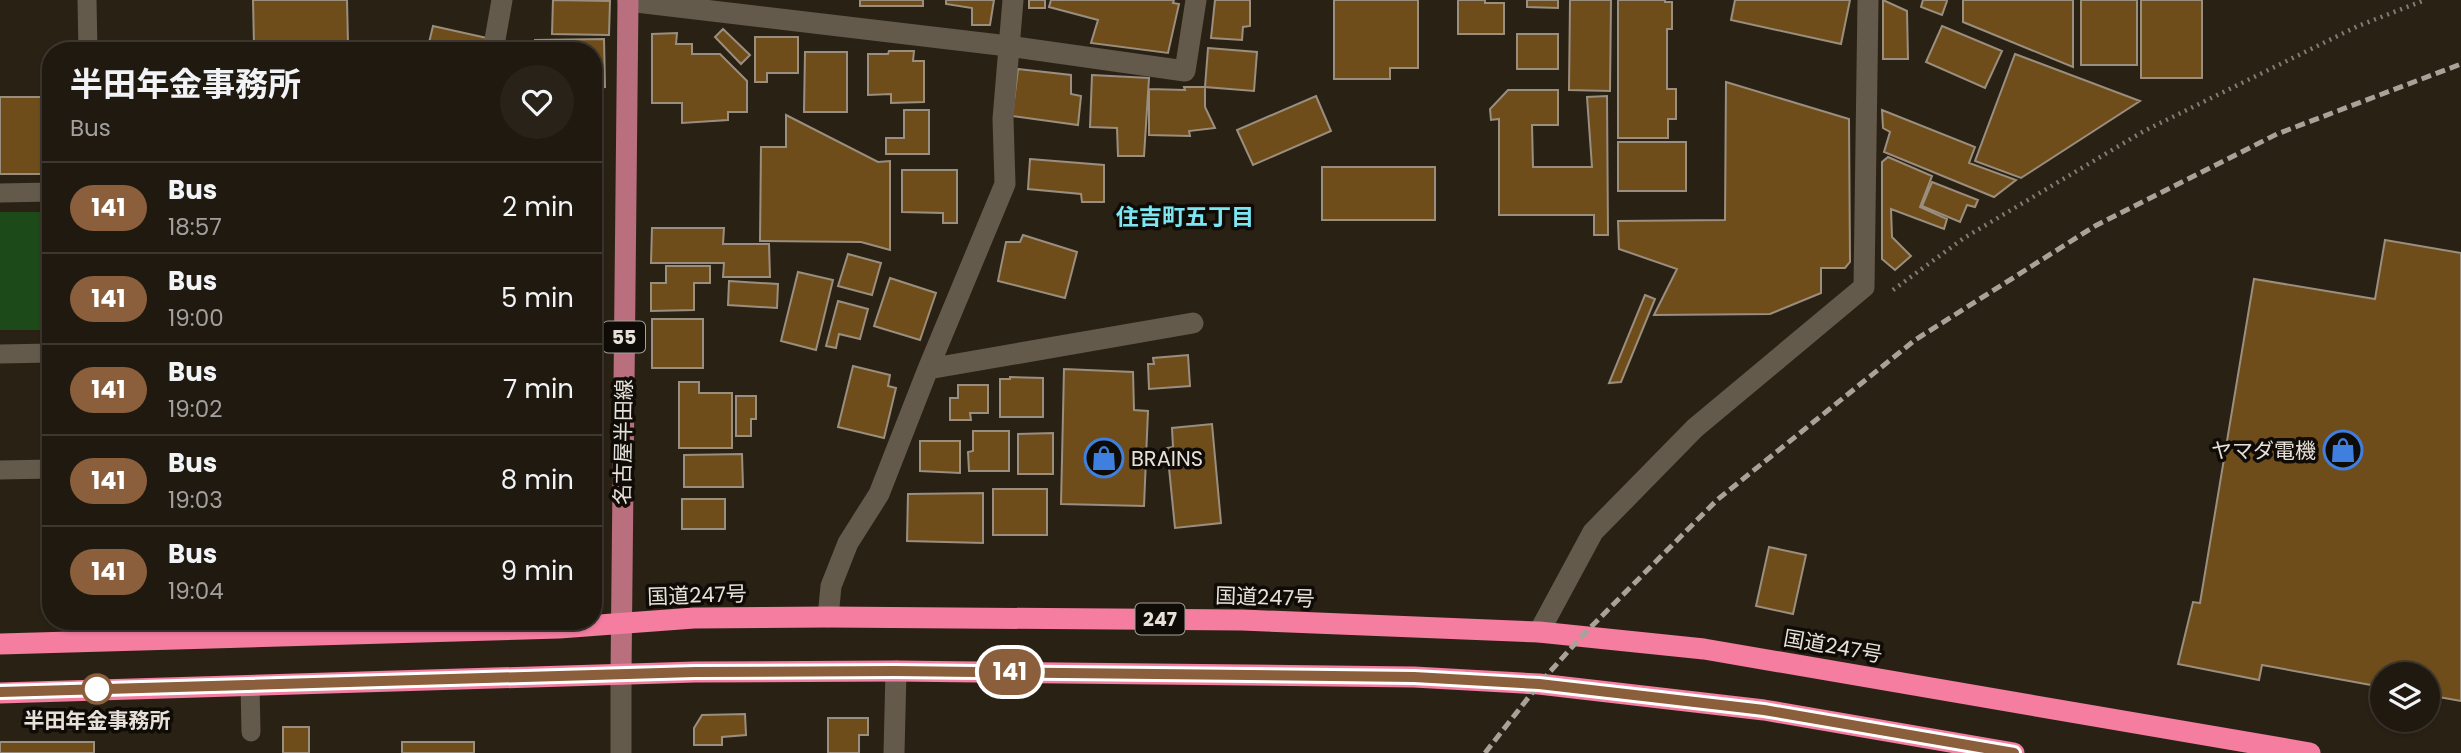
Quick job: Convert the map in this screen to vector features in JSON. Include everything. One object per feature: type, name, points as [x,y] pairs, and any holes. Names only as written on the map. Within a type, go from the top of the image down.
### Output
[{"type":"highway","name":"国道247号","points":[[602,623],[694,618],[828,617],[1242,620],[1539,632],[1704,649],[2310,753]]},
{"type":"highway","name":"国道247号","points":[[0,644],[372,630]]},
{"type":"highway","points":[[0,692],[621,674],[895,671],[1414,677],[1539,684],[1764,710],[2014,753]]},
{"type":"main road","name":"名古屋半田線","points":[[621,674],[628,1]]},
{"type":"street","points":[[495,42],[502,0]]},
{"type":"street","points":[[828,617],[831,586],[848,542],[879,494],[1005,184],[1003,119],[1013,0]]},
{"type":"street","points":[[628,1],[1008,46],[1185,71],[1196,0]]},
{"type":"street","points":[[1539,632],[1593,532],[1695,428],[1864,287],[1868,0]]},
{"type":"street","points":[[928,369],[1193,323]]},
{"type":"street","points":[[894,753],[895,671]]},
{"type":"street","points":[[621,674],[621,753]]},
{"type":"lane","points":[[88,0],[88,42]]},
{"type":"lane","points":[[0,193],[42,192]]},
{"type":"lane","points":[[0,354],[42,353]]},
{"type":"lane","points":[[0,470],[42,469]]},
{"type":"lane","points":[[250,685],[251,733]]},
{"type":"path","points":[[1891,291],[1964,238],[2144,131],[2358,26],[2425,0]]},
{"type":"green space","points":[[0,212],[42,212],[42,330],[0,330]]},
{"type":"building","points":[[253,0],[347,0],[348,42],[254,42]]},
{"type":"building","points":[[553,0],[610,1],[609,35],[552,34]]},
{"type":"building","points":[[860,0],[923,0],[923,6],[860,6]]},
{"type":"building","points":[[946,0],[994,0],[990,25],[972,25],[972,8],[946,4]]},
{"type":"building","points":[[1029,0],[1045,0],[1045,8],[1029,8]]},
{"type":"building","points":[[1051,0],[1174,0],[1173,3],[1179,4],[1168,53],[1091,43],[1098,20],[1049,7]]},
{"type":"building","points":[[1215,0],[1250,0],[1250,26],[1243,27],[1242,40],[1211,38]]},
{"type":"building","points":[[1334,0],[1418,0],[1418,68],[1390,68],[1390,79],[1334,79]]},
{"type":"building","points":[[1458,0],[1504,3],[1504,34],[1458,34]]},
{"type":"building","points":[[1527,0],[1558,0],[1558,8],[1527,7]]},
{"type":"building","points":[[1570,0],[1611,0],[1610,91],[1569,90]]},
{"type":"building","points":[[1618,0],[1672,2],[1672,29],[1667,29],[1667,89],[1676,89],[1676,119],[1668,119],[1668,138],[1618,138]]},
{"type":"building","points":[[1735,0],[1850,0],[1841,44],[1731,20]]},
{"type":"building","points":[[1883,0],[1907,11],[1908,59],[1883,59]]},
{"type":"building","points":[[1923,0],[1946,0],[1942,15],[1921,7]]},
{"type":"building","points":[[1963,0],[2073,0],[2073,67],[1963,22]]},
{"type":"building","points":[[2081,0],[2137,0],[2137,65],[2081,65]]},
{"type":"building","points":[[2141,0],[2202,0],[2202,78],[2141,78]]},
{"type":"building","points":[[433,26],[487,38],[486,42],[429,42]]},
{"type":"building","points":[[1942,26],[2002,51],[1985,88],[1926,62]]},
{"type":"building","points":[[723,29],[750,55],[741,64],[715,37]]},
{"type":"building","points":[[677,33],[676,44],[692,44],[692,54],[720,54],[747,81],[747,112],[728,112],[728,120],[682,123],[682,103],[652,103],[652,34]]},
{"type":"building","points":[[1517,34],[1558,34],[1558,69],[1517,69]]},
{"type":"building","points":[[755,37],[798,37],[798,73],[767,73],[767,82],[755,82]]},
{"type":"building","points":[[604,39],[605,87],[602,87],[602,42],[535,40]]},
{"type":"building","points":[[1208,48],[1257,52],[1254,91],[1205,87]]},
{"type":"building","points":[[889,51],[914,51],[913,61],[924,61],[924,102],[891,103],[891,94],[868,95],[868,54],[888,54]]},
{"type":"building","points":[[805,52],[847,52],[847,112],[804,112]]},
{"type":"building","points":[[2015,54],[2140,101],[2021,178],[1975,161]]},
{"type":"building","points":[[1018,69],[1071,75],[1071,94],[1081,96],[1078,125],[1012,116]]},
{"type":"building","points":[[1092,75],[1149,78],[1144,156],[1118,156],[1117,128],[1090,127]]},
{"type":"building","points":[[1726,82],[1849,119],[1850,262],[1845,268],[1821,268],[1821,293],[1770,314],[1654,315],[1677,269],[1619,249],[1618,221],[1725,220]]},
{"type":"building","points":[[1184,87],[1205,87],[1205,107],[1215,128],[1189,131],[1190,136],[1149,135],[1149,89],[1185,90]]},
{"type":"building","points":[[1508,90],[1558,90],[1558,125],[1532,125],[1533,167],[1592,167],[1587,97],[1607,96],[1608,235],[1594,235],[1594,215],[1499,215],[1499,119],[1491,120],[1490,109]]},
{"type":"building","points":[[1316,96],[1331,131],[1253,165],[1237,130]]},
{"type":"building","points":[[0,97],[42,97],[42,174],[0,174]]},
{"type":"building","points":[[904,110],[929,110],[929,154],[886,154],[886,138],[904,138]]},
{"type":"building","points":[[1882,110],[1975,147],[1969,163],[2016,180],[1994,197],[1884,152],[1890,132],[1883,128]]},
{"type":"building","points":[[786,115],[878,162],[890,161],[890,250],[861,242],[760,241],[761,147],[786,147]]},
{"type":"building","points":[[1618,142],[1686,142],[1686,191],[1618,191]]},
{"type":"building","points":[[1888,157],[1932,176],[1920,207],[1947,219],[1944,229],[1891,209],[1892,237],[1911,256],[1895,270],[1882,259],[1882,162]]},
{"type":"building","points":[[1030,159],[1104,165],[1104,202],[1082,202],[1081,194],[1028,189]]},
{"type":"building","points":[[1322,167],[1435,167],[1435,220],[1322,220]]},
{"type":"building","points":[[902,170],[957,170],[957,223],[943,223],[943,213],[902,212]]},
{"type":"building","points":[[1932,182],[1978,200],[1975,207],[1967,205],[1960,222],[1922,206]]},
{"type":"building","points":[[652,228],[724,228],[723,244],[769,244],[770,277],[723,277],[724,263],[651,263]]},
{"type":"building","points":[[1023,235],[1077,252],[1065,298],[998,281],[1006,242],[1020,242]]},
{"type":"building","name":"ヤマダ電機","points":[[2385,240],[2461,253],[2461,701],[2440,697],[2440,662],[2370,662],[2370,685],[2262,665],[2259,680],[2178,664],[2193,602],[2200,603],[2254,279],[2375,299]]},
{"type":"building","points":[[848,254],[881,263],[872,295],[838,286]]},
{"type":"building","points":[[666,266],[710,266],[710,283],[694,283],[694,310],[651,311],[651,283],[666,283]]},
{"type":"building","points":[[798,272],[833,280],[816,350],[781,341]]},
{"type":"building","points":[[890,278],[936,293],[920,340],[874,326]]},
{"type":"building","points":[[729,281],[778,284],[777,308],[728,305]]},
{"type":"building","points":[[1645,295],[1655,299],[1621,382],[1609,383]]},
{"type":"building","points":[[838,301],[868,309],[860,339],[839,334],[836,348],[826,346]]},
{"type":"building","points":[[652,319],[703,319],[703,368],[652,368]]},
{"type":"building","points":[[1188,355],[1190,386],[1149,389],[1148,364],[1154,364],[1153,358]]},
{"type":"building","points":[[853,366],[890,375],[888,386],[896,388],[884,438],[838,427]]},
{"type":"building","name":"BRAINS","points":[[1064,369],[1133,372],[1134,410],[1148,411],[1144,506],[1061,504]]},
{"type":"building","points":[[1043,378],[1043,417],[1000,417],[1000,379]]},
{"type":"building","points":[[679,382],[699,382],[699,393],[732,393],[732,448],[679,448]]},
{"type":"building","points":[[958,385],[988,385],[988,413],[970,413],[971,420],[950,420],[950,398],[958,398]]},
{"type":"building","points":[[736,396],[756,396],[756,419],[751,419],[751,436],[736,436]]},
{"type":"building","points":[[1212,424],[1221,523],[1175,528],[1167,448],[1173,447],[1172,428]]},
{"type":"building","points":[[973,431],[1009,431],[1009,471],[969,471],[968,452],[973,451]]},
{"type":"building","points":[[1053,433],[1053,474],[1018,474],[1018,434]]},
{"type":"building","points":[[920,441],[960,441],[960,473],[920,471]]},
{"type":"building","points":[[742,454],[743,487],[684,487],[684,455]]},
{"type":"building","points":[[993,489],[1047,489],[1047,535],[993,535]]},
{"type":"building","points":[[983,493],[983,543],[907,541],[908,494]]},
{"type":"building","points":[[682,499],[725,499],[725,529],[682,529]]},
{"type":"building","points":[[1769,547],[1806,555],[1793,614],[1756,606]]},
{"type":"building","points":[[745,714],[746,735],[722,737],[722,745],[694,745],[694,728],[702,715]]},
{"type":"building","points":[[828,718],[868,718],[868,735],[859,735],[859,753],[828,753]]},
{"type":"building","points":[[283,727],[309,727],[309,753],[283,753]]},
{"type":"building","name":"半田年金事務所","points":[[0,742],[94,742],[94,753],[0,753]]},
{"type":"building","points":[[402,742],[474,742],[474,753],[402,753]]},
{"type":"railway","points":[[1485,753],[1539,684],[1581,637],[1717,500],[1915,340],[2095,226],[2277,134],[2461,64]]},
{"type":"bus line","name":"141","points":[[0,692],[695,672],[895,671],[1414,677],[1539,684],[1764,710],[2014,753]]},
{"type":"place","name":"ヤマダ電機","points":[[2343,450]]},
{"type":"place","name":"BRAINS","points":[[1104,458]]},
{"type":"place","name":"半田年金事務所","points":[[97,689]]},
{"type":"district","name":"住吉町五丁目","points":[[1185,217]]}]
